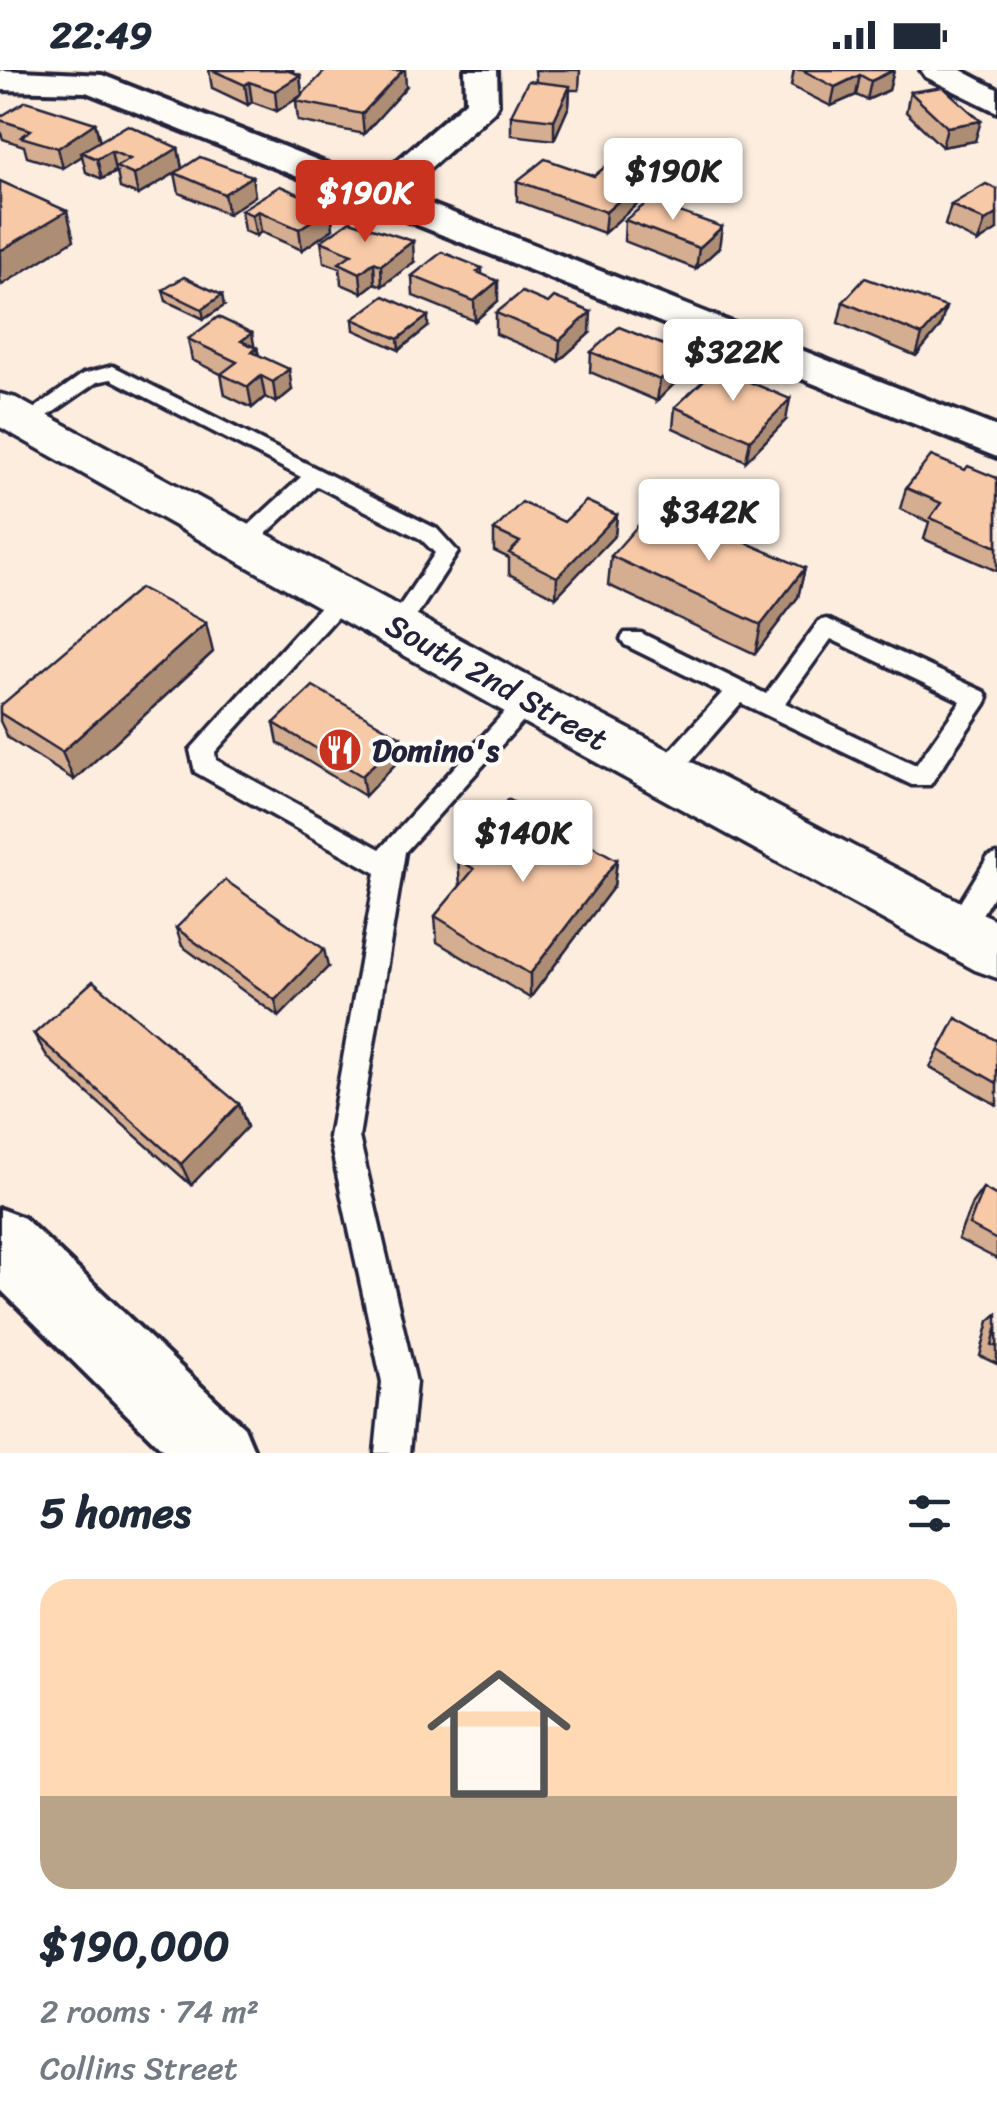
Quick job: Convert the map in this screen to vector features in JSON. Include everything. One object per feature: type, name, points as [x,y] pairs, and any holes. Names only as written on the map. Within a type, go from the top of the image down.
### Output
[{"type":"main road","name":"South 2nd Street","points":[[8,415],[977,941]]},
{"type":"street","points":[[378,196],[482,104],[482,70]]},
{"type":"street","points":[[937,70],[997,102]]},
{"type":"street","points":[[0,80],[93,76],[378,196],[997,442]]},
{"type":"street","points":[[0,1242],[218,1453]]},
{"type":"lane","points":[[8,415],[90,378],[114,372],[428,534],[447,552],[397,628]]},
{"type":"lane","points":[[242,543],[315,476]]},
{"type":"lane","points":[[342,597],[202,750],[204,765],[389,867]]},
{"type":"lane","points":[[633,638],[738,691],[921,778],[976,698],[827,626],[770,706]]},
{"type":"lane","points":[[664,774],[738,691]]},
{"type":"lane","points":[[392,1453],[399,1382],[344,1138],[392,848],[529,701]]},
{"type":"lane","points":[[977,941],[997,865]]},
{"type":"building","points":[[212,70],[286,70],[300,75],[275,91],[249,82],[245,85]]},
{"type":"building","points":[[326,70],[403,70],[362,114],[296,101]]},
{"type":"building","points":[[802,70],[894,70],[871,81],[860,75],[835,87]]},
{"type":"building","points":[[528,81],[570,86],[554,120],[511,115]]},
{"type":"building","points":[[943,87],[981,121],[947,127],[910,92]]},
{"type":"building","points":[[26,101],[95,123],[58,148],[21,137],[31,130],[0,117]]},
{"type":"building","points":[[128,125],[178,148],[134,175],[116,167],[130,159],[111,151],[97,159],[81,152]]},
{"type":"building","points":[[627,149],[664,161],[606,212],[517,181],[545,159],[594,176]]},
{"type":"building","points":[[200,157],[252,176],[224,194],[175,173]]},
{"type":"building","points":[[0,181],[67,211],[0,251]]},
{"type":"building","points":[[986,184],[997,189],[997,214],[985,221],[951,205]]},
{"type":"building","points":[[280,186],[331,208],[299,229],[258,211],[252,215],[241,210]]},
{"type":"building","points":[[657,195],[675,202],[668,208],[722,227],[699,248],[625,220]]},
{"type":"building","points":[[350,221],[413,241],[381,265],[374,262],[360,273],[339,263],[352,254],[321,241]]},
{"type":"building","points":[[442,252],[482,268],[477,272],[498,281],[474,301],[412,276]]},
{"type":"building","points":[[184,277],[222,295],[202,309],[163,290]]},
{"type":"building","points":[[865,278],[946,307],[922,335],[843,302]]},
{"type":"building","points":[[522,292],[548,303],[554,297],[591,312],[560,340],[496,313]]},
{"type":"building","points":[[384,296],[428,316],[398,339],[353,319]]},
{"type":"building","points":[[218,317],[252,333],[241,341],[257,348],[252,352],[289,369],[273,382],[261,376],[248,387],[221,374],[237,362],[188,339]]},
{"type":"building","points":[[619,327],[686,354],[660,380],[591,352]]},
{"type":"building","points":[[717,368],[790,399],[750,440],[675,407]]},
{"type":"building","points":[[931,456],[997,478],[997,547],[930,518],[941,503],[906,488]]},
{"type":"building","points":[[586,501],[617,515],[557,577],[509,553],[520,542],[494,530],[522,502],[564,522]]},
{"type":"building","points":[[657,504],[805,568],[761,625],[611,556]]},
{"type":"building","points":[[140,588],[206,623],[62,752],[0,713],[0,706]]},
{"type":"building","points":[[313,686],[401,737],[362,776],[274,723]]},
{"type":"building","points":[[508,799],[617,860],[530,974],[435,916],[474,869],[458,859]]},
{"type":"building","points":[[225,880],[324,949],[275,1000],[176,928]]},
{"type":"building","points":[[93,981],[239,1104],[181,1164],[34,1034]]},
{"type":"building","points":[[956,1018],[997,1041],[997,1083],[939,1050]]},
{"type":"building","points":[[983,1188],[997,1196],[997,1240],[969,1225]]},
{"type":"place","name":"Domino's","points":[[340,750]]}]
